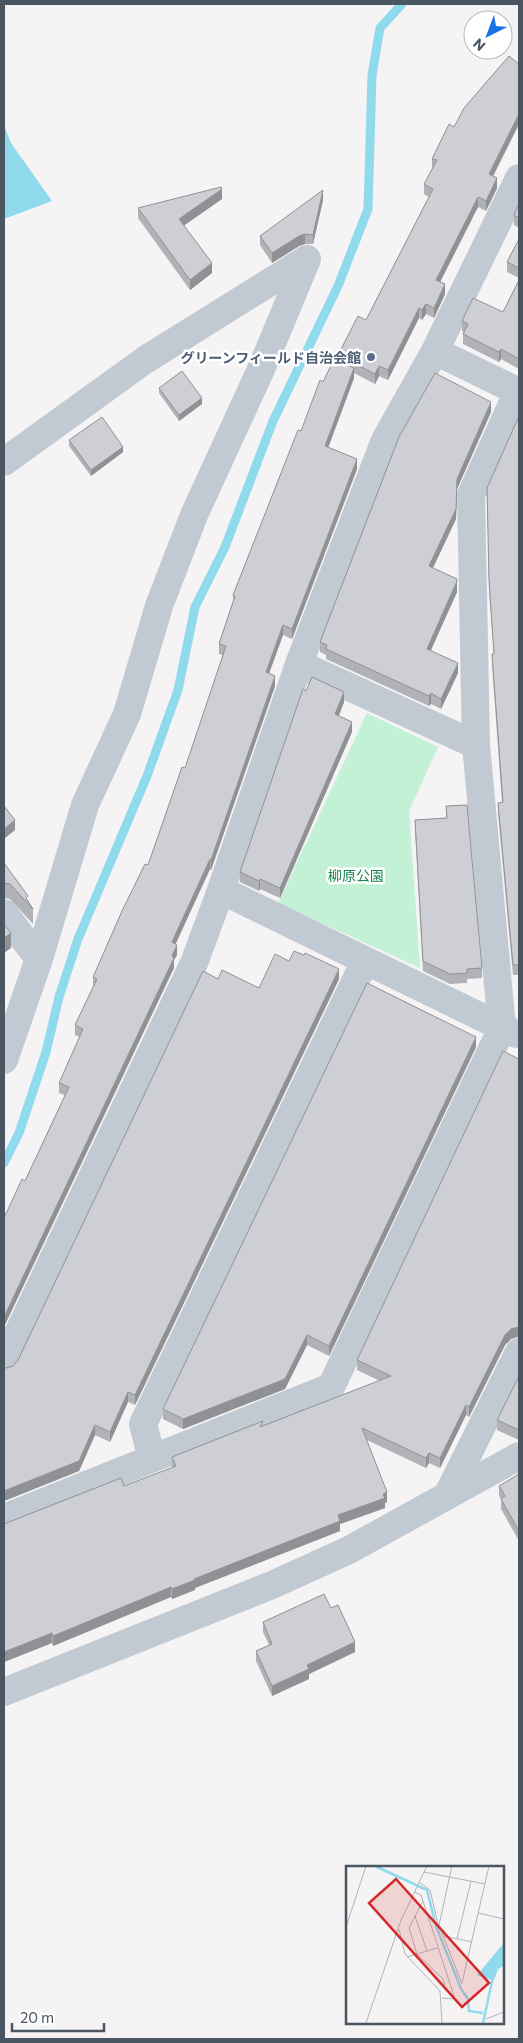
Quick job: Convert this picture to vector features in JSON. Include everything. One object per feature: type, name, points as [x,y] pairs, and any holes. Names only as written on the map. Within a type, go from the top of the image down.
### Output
[{"type":"street","points":[[4,1363],[194,963],[299,664],[385,440],[435,351],[519,178]]},
{"type":"street","points":[[4,462],[145,360],[307,259],[262,367],[194,515],[159,606],[127,714],[85,805],[39,959],[4,1060]]},
{"type":"street","points":[[4,1518],[331,1387],[511,1032],[476,745],[471,495],[519,392],[435,351]]},
{"type":"street","points":[[299,664],[476,745]]},
{"type":"street","points":[[221,890],[511,1032]]},
{"type":"street","points":[[4,913],[39,959]]},
{"type":"street","points":[[152,1459],[143,1424],[365,961]]},
{"type":"street","points":[[447,1496],[519,1352]]},
{"type":"street","points":[[4,1692],[272,1585],[349,1550],[519,1456]]},
{"type":"green space","name":"柳原公園","points":[[367,713],[438,747],[409,811],[420,968],[278,903]]},
{"type":"water","points":[[4,125],[11,143],[52,201],[4,219]]},
{"type":"building","points":[[513,59],[519,64],[519,114],[489,174],[497,178],[486,201],[478,197],[436,280],[445,284],[434,308],[426,304],[422,310],[419,308],[388,370],[379,366],[375,374],[338,355],[358,316],[366,320],[433,189],[424,184],[437,160],[432,159],[449,124],[454,127],[464,108],[506,60]]},
{"type":"building","points":[[221,187],[222,189],[179,219],[212,263],[190,280],[138,208]]},
{"type":"building","points":[[323,190],[313,235],[305,234],[299,236],[272,253],[260,236]]},
{"type":"building","points":[[519,203],[519,218],[514,215]]},
{"type":"building","points":[[519,239],[519,268],[507,262]]},
{"type":"building","points":[[519,280],[519,359],[501,349],[499,352],[463,334],[468,324],[462,321],[473,298],[503,312]]},
{"type":"building","points":[[334,359],[354,368],[325,446],[357,459],[292,629],[283,625],[266,672],[275,676],[211,860],[172,942],[177,945],[172,956],[174,958],[4,1317],[4,1218],[22,1179],[25,1181],[69,1087],[59,1083],[83,1029],[75,1025],[97,979],[93,977],[122,911],[145,864],[148,865],[182,767],[185,768],[226,646],[219,644],[235,596],[233,595],[298,430],[301,431],[320,380],[323,382]]},
{"type":"building","points":[[182,371],[202,398],[179,415],[159,388]]},
{"type":"building","points":[[435,373],[491,402],[457,479],[456,509],[429,566],[457,579],[427,649],[458,663],[441,699],[431,693],[429,696],[326,649],[327,645],[320,642],[399,437]]},
{"type":"building","points":[[519,416],[519,965],[513,965],[498,803],[503,802],[492,654],[494,654],[489,580],[487,488]]},
{"type":"building","points":[[102,417],[123,447],[91,470],[69,440]]},
{"type":"building","points":[[312,677],[344,692],[335,714],[352,722],[280,888],[240,872],[303,689],[306,691]]},
{"type":"building","points":[[467,805],[482,968],[467,969],[467,973],[450,974],[423,961],[415,820],[447,818],[446,806]]},
{"type":"building","points":[[4,806],[15,820],[4,829]]},
{"type":"building","points":[[4,863],[28,896],[26,898],[33,909],[10,884],[4,883]]},
{"type":"building","points":[[4,924],[11,933],[4,938]]},
{"type":"building","points":[[294,951],[304,955],[305,953],[339,969],[135,1395],[128,1392],[110,1432],[95,1425],[79,1461],[4,1491],[4,1368],[13,1366],[18,1360],[203,971],[218,979],[222,970],[259,988],[275,954],[289,961]]},
{"type":"building","points":[[367,983],[476,1037],[329,1346],[307,1335],[285,1379],[183,1419],[163,1409]]},
{"type":"building","points":[[503,1051],[519,1059],[519,1327],[511,1329],[505,1335],[469,1407],[466,1405],[440,1458],[429,1453],[426,1458],[362,1428],[387,1492],[383,1494],[385,1498],[338,1515],[340,1521],[195,1580],[172,1589],[171,1587],[53,1636],[52,1633],[4,1652],[4,1524],[121,1478],[124,1486],[176,1466],[172,1457],[263,1421],[260,1427],[391,1376],[357,1360]]},
{"type":"building","points":[[519,1376],[519,1430],[497,1420]]},
{"type":"building","points":[[519,1474],[519,1531],[501,1499],[505,1496],[499,1486]]},
{"type":"building","points":[[324,1594],[331,1608],[338,1605],[355,1642],[307,1665],[309,1669],[272,1686],[256,1651],[272,1644],[263,1622]]},
{"type":"waterway","points":[[4,1163],[19,1133],[46,1052],[59,997],[78,939],[147,776],[178,690],[195,607],[225,547],[273,421],[338,286],[368,209],[372,75],[380,28],[402,4]]},
{"type":"place","name":"グリーンフィールド自治会館","points":[[371,357]]}]
